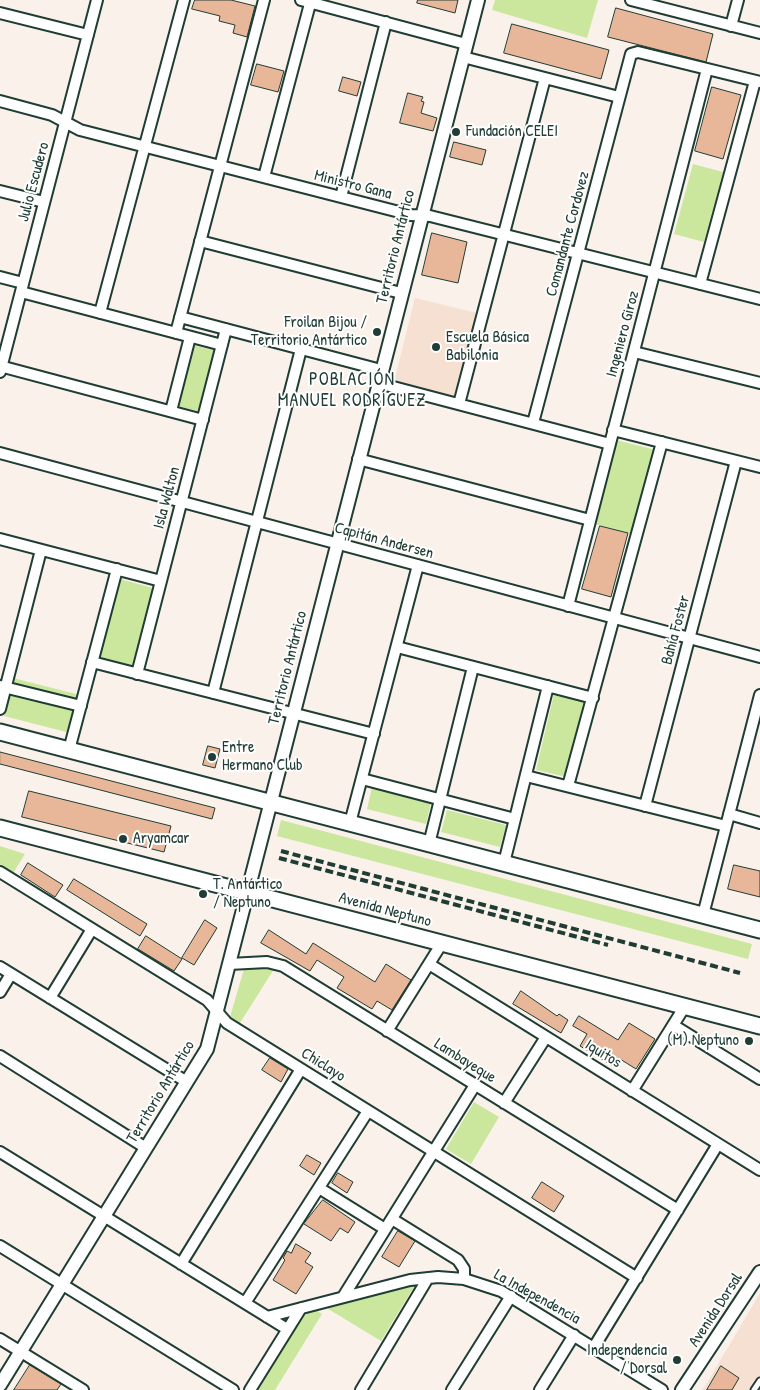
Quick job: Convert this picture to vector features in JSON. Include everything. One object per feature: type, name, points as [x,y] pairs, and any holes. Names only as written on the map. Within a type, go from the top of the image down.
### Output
[{"type":"main road","points":[[0,732],[760,930]]},
{"type":"main road","name":"Avenida Neptuno","points":[[0,828],[760,1026]]},
{"type":"street","name":"Julio Escudero","points":[[0,368],[97,0]]},
{"type":"street","points":[[100,313],[184,0]]},
{"type":"street","points":[[176,333],[264,0]]},
{"type":"street","name":"Territorio Antártico","points":[[0,1385],[207,1049],[478,0]]},
{"type":"street","points":[[631,0],[760,33]]},
{"type":"street","points":[[731,26],[738,0]]},
{"type":"street","points":[[264,177],[307,1],[466,44]]},
{"type":"street","points":[[0,13],[88,35]]},
{"type":"street","points":[[340,197],[386,22]]},
{"type":"street","name":"Comandante Cordovez","points":[[533,424],[619,97],[633,52],[707,69]]},
{"type":"street","points":[[463,56],[619,97]]},
{"type":"street","points":[[700,284],[757,82],[707,69]]},
{"type":"street","name":"Ingeniero Giroz","points":[[568,606],[707,69]]},
{"type":"street","points":[[459,404],[545,78]]},
{"type":"street","name":"Ministro Gana","points":[[0,101],[47,113],[80,130],[411,215],[430,216],[760,299]]},
{"type":"street","points":[[0,191],[44,202]]},
{"type":"street","points":[[200,241],[401,293]]},
{"type":"street","points":[[0,278],[22,288],[100,313],[222,345]]},
{"type":"street","points":[[180,317],[301,349],[459,404],[610,444]]},
{"type":"street","name":"Isla Walton","points":[[137,674],[226,330]]},
{"type":"street","points":[[171,411],[190,337]]},
{"type":"street","points":[[213,693],[301,349]]},
{"type":"street","points":[[634,352],[760,383]]},
{"type":"street","points":[[0,368],[203,420]]},
{"type":"street","points":[[613,430],[760,467]]},
{"type":"street","points":[[568,786],[662,442]]},
{"type":"street","name":"Capitán Andersen","points":[[0,453],[760,657]]},
{"type":"street","points":[[358,459],[590,520]]},
{"type":"street","name":"Bahía Foster","points":[[645,806],[736,461]]},
{"type":"street","points":[[0,539],[161,581]]},
{"type":"street","points":[[0,709],[3,686],[41,550]]},
{"type":"street","points":[[350,823],[418,565]]},
{"type":"street","points":[[68,750],[117,569]]},
{"type":"street","points":[[397,647],[592,698]]},
{"type":"street","points":[[92,662],[374,734]]},
{"type":"street","points":[[429,844],[473,666]]},
{"type":"street","points":[[3,686],[80,706]]},
{"type":"street","points":[[504,863],[548,686]]},
{"type":"street","points":[[703,915],[760,695]]},
{"type":"street","points":[[749,739],[760,742]]},
{"type":"street","points":[[526,776],[726,826]]},
{"type":"street","points":[[362,779],[515,819]]},
{"type":"street","points":[[729,814],[760,823]]},
{"type":"street","name":"Chiclayo","points":[[0,872],[207,1000],[227,1023],[637,1278]]},
{"type":"street","points":[[50,998],[92,929]]},
{"type":"street","points":[[387,1031],[442,943]]},
{"type":"street","name":"Lambayeque","points":[[229,964],[267,962],[279,964],[678,1210]]},
{"type":"street","name":"Iquitos","points":[[429,964],[760,1170]]},
{"type":"street","points":[[0,967],[187,1082]]},
{"type":"street","points":[[0,992],[11,974]]},
{"type":"street","points":[[632,1091],[685,1006]]},
{"type":"street","points":[[673,1025],[760,1079]]},
{"type":"street","points":[[504,1103],[546,1037]]},
{"type":"street","points":[[0,1056],[146,1148]]},
{"type":"street","points":[[181,1264],[301,1069]]},
{"type":"street","points":[[343,1297],[475,1085]]},
{"type":"street","points":[[246,1303],[368,1111]]},
{"type":"street","points":[[594,1347],[718,1144]]},
{"type":"street","points":[[0,1152],[287,1329]]},
{"type":"street","points":[[319,1188],[385,1229]]},
{"type":"street","points":[[392,1219],[458,1260],[464,1269],[464,1279]]},
{"type":"street","points":[[0,1246],[233,1390]]},
{"type":"street","name":"Avenida Dorsal","points":[[682,1390],[760,1272]]},
{"type":"street","points":[[361,1390],[428,1278]]},
{"type":"street","name":"La Independencia","points":[[267,1316],[396,1283],[428,1278],[464,1279],[491,1286],[511,1296],[662,1390]]},
{"type":"street","points":[[452,1390],[511,1296]]},
{"type":"street","points":[[250,1390],[301,1308]]},
{"type":"street","points":[[540,1390],[574,1335]]},
{"type":"street","points":[[0,1339],[83,1390]]},
{"type":"lane","points":[[754,1390],[760,1381]]},
{"type":"shaded area","name":"Escuela Básica Babilonia","points":[[415,298],[477,313],[456,397],[394,382]]},
{"type":"shaded area","points":[[760,1293],[760,1390],[702,1390],[707,1383]]},
{"type":"green space","points":[[495,0],[598,0],[587,38],[492,10]]},
{"type":"green space","points":[[693,164],[723,172],[704,242],[674,234]]},
{"type":"green space","points":[[193,345],[216,351],[201,412],[178,406]]},
{"type":"green space","points":[[616,440],[656,450],[632,534],[594,524]]},
{"type":"green space","points":[[120,579],[153,588],[133,669],[99,658]]},
{"type":"green space","points":[[13,678],[80,695],[70,733],[4,716]]},
{"type":"green space","points":[[554,694],[585,702],[567,777],[536,770]]},
{"type":"green space","points":[[372,787],[431,802],[426,824],[367,809]]},
{"type":"green space","points":[[447,810],[506,825],[500,847],[441,832]]},
{"type":"green space","points":[[281,820],[752,944],[748,959],[277,836]]},
{"type":"green space","points":[[0,846],[25,854],[12,875],[0,867]]},
{"type":"green space","points":[[244,969],[274,969],[240,1023],[230,1017]]},
{"type":"green space","points":[[474,1102],[499,1117],[471,1164],[446,1149]]},
{"type":"green space","points":[[415,1285],[381,1341],[325,1307]]},
{"type":"green space","points":[[316,1310],[322,1314],[275,1390],[253,1390],[301,1314]]},
{"type":"building","points":[[195,0],[231,0],[255,6],[247,37],[233,33],[235,25],[219,21],[220,16],[192,9]]},
{"type":"building","points":[[418,0],[458,0],[455,13],[417,3]]},
{"type":"building","points":[[616,8],[713,34],[706,62],[608,37]]},
{"type":"building","points":[[512,24],[609,50],[601,79],[504,53]]},
{"type":"building","points":[[257,64],[284,71],[278,92],[251,85]]},
{"type":"building","points":[[343,77],[361,82],[357,96],[339,91]]},
{"type":"building","points":[[712,87],[741,95],[723,159],[695,151]]},
{"type":"building","points":[[408,93],[423,97],[421,101],[424,102],[421,113],[437,118],[433,131],[400,123]]},
{"type":"building","points":[[454,142],[486,150],[482,165],[450,157]]},
{"type":"building","points":[[432,233],[467,242],[458,283],[422,275]]},
{"type":"building","points":[[600,526],[628,533],[611,597],[582,589]]},
{"type":"building","name":"Entre Hermano Club","points":[[208,746],[220,749],[215,768],[203,765]]},
{"type":"building","points":[[0,752],[215,808],[212,819],[0,764]]},
{"type":"building","points":[[29,791],[171,826],[164,852],[22,817]]},
{"type":"building","points":[[28,863],[63,885],[55,897],[21,875]]},
{"type":"building","points":[[734,865],[760,871],[760,897],[728,889]]},
{"type":"building","points":[[74,879],[147,924],[140,936],[67,890]]},
{"type":"building","points":[[205,920],[217,928],[194,965],[182,958]]},
{"type":"building","points":[[269,930],[306,954],[313,943],[375,982],[386,964],[411,980],[392,1010],[377,1001],[372,1009],[337,988],[344,977],[317,960],[310,971],[261,943]]},
{"type":"building","points":[[146,936],[182,959],[174,971],[138,949]]},
{"type":"building","points":[[521,991],[557,1016],[559,1014],[568,1020],[561,1033],[513,1004]]},
{"type":"building","points":[[579,1016],[618,1040],[629,1023],[655,1039],[636,1069],[620,1059],[615,1067],[580,1046],[587,1034],[573,1026]]},
{"type":"building","points":[[270,1058],[288,1069],[281,1082],[262,1070]]},
{"type":"building","points":[[307,1155],[321,1163],[314,1175],[300,1166]]},
{"type":"building","points":[[338,1173],[353,1182],[347,1193],[332,1183]]},
{"type":"building","points":[[542,1182],[564,1196],[554,1212],[532,1198]]},
{"type":"building","points":[[323,1200],[355,1222],[348,1233],[340,1228],[331,1241],[304,1224]]},
{"type":"building","points":[[398,1231],[415,1241],[399,1267],[382,1257]]},
{"type":"building","points":[[296,1244],[311,1253],[305,1262],[313,1267],[296,1294],[273,1280],[285,1260],[283,1258],[287,1251],[291,1253]]},
{"type":"building","points":[[30,1365],[61,1384],[57,1390],[14,1390]]},
{"type":"building","points":[[721,1366],[739,1378],[732,1390],[707,1390]]},
{"type":"railway","points":[[281,851],[740,973]]},
{"type":"railway","points":[[279,858],[608,945]]},
{"type":"place","name":"Fundación CELEI","points":[[456,132]]},
{"type":"place","name":"Froilan Bijou / Territorio Antártico","points":[[377,332]]},
{"type":"place","name":"Escuela Básica Babilonia","points":[[436,347]]},
{"type":"place","name":"Entre Hermano Club","points":[[212,757]]},
{"type":"place","name":"Aryamcar","points":[[123,839]]},
{"type":"place","name":"T. Antártico / Neptuno","points":[[203,894]]},
{"type":"place","name":"(M) Neptuno","points":[[749,1041]]},
{"type":"place","name":"Independencia / Dorsal","points":[[677,1360]]},
{"type":"district","name":"POBLACIÓN MANUEL RODRÍGUEZ","points":[[352,390]]}]
